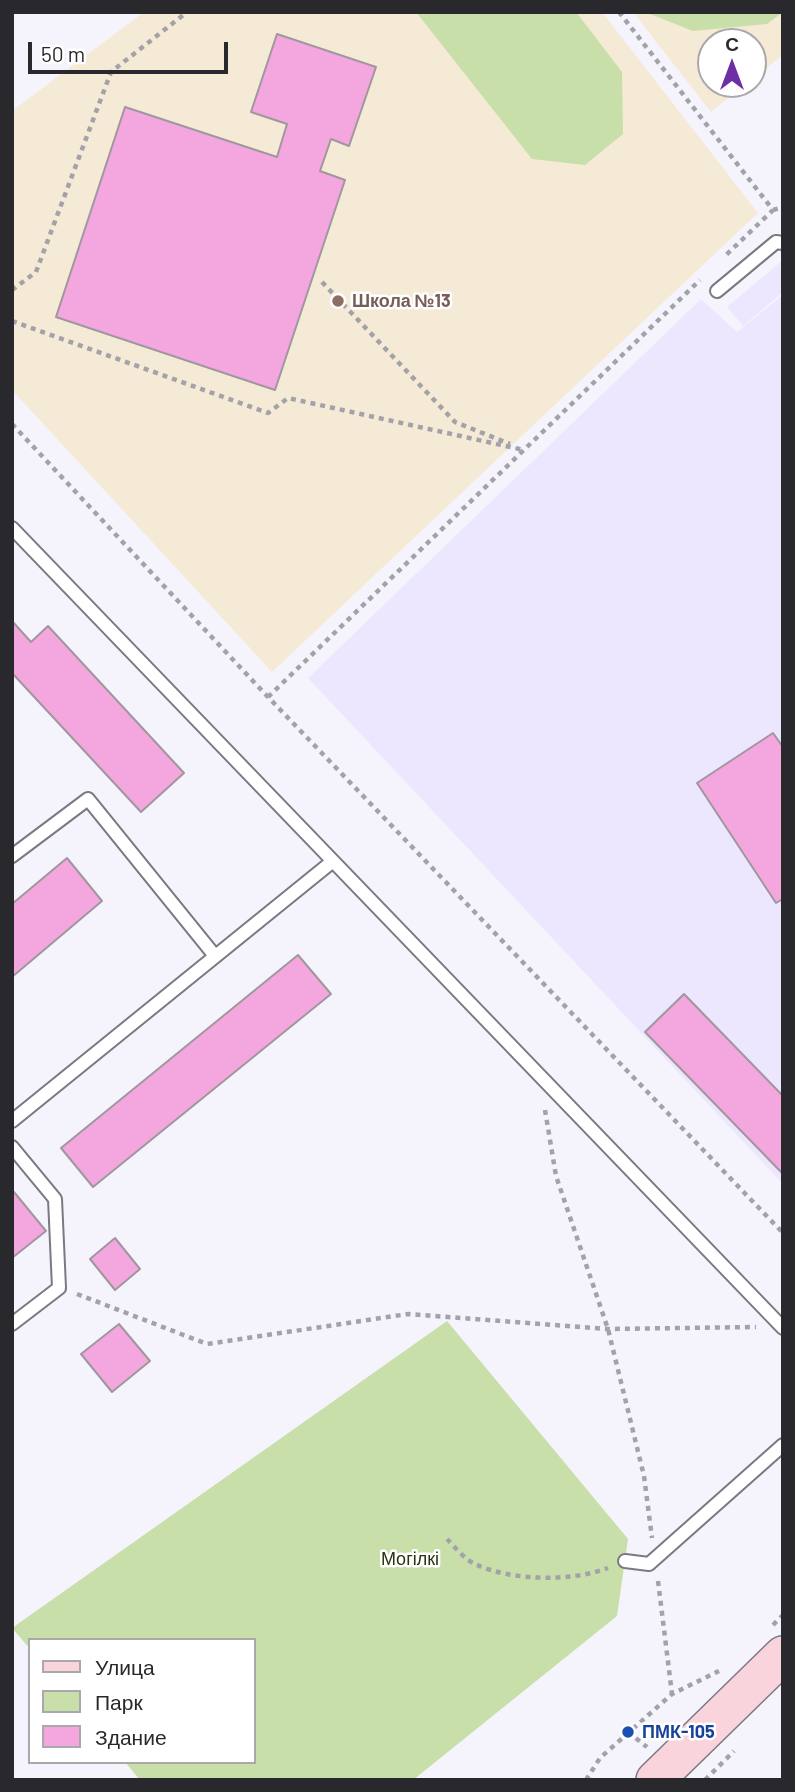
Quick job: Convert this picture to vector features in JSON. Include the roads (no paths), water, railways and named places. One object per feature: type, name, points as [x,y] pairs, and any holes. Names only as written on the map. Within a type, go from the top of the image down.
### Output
[{"type":"main road","points":[[655,1780],[774,1643]]},
{"type":"lane","points":[[717,291],[776,242],[783,243]]},
{"type":"lane","points":[[12,528],[782,1327]]},
{"type":"lane","points":[[12,856],[88,799],[215,956]]},
{"type":"lane","points":[[12,1121],[333,861]]},
{"type":"lane","points":[[12,1147],[55,1199],[60,1287],[12,1324]]},
{"type":"lane","points":[[625,1561],[649,1563],[655,1559],[783,1445]]},
{"type":"place","name":"Школа №13","points":[[338,301]]},
{"type":"place","name":"ПМК-105","points":[[628,1732]]},
{"type":"park label","name":"Могілкі","points":[[410,1559]]}]
